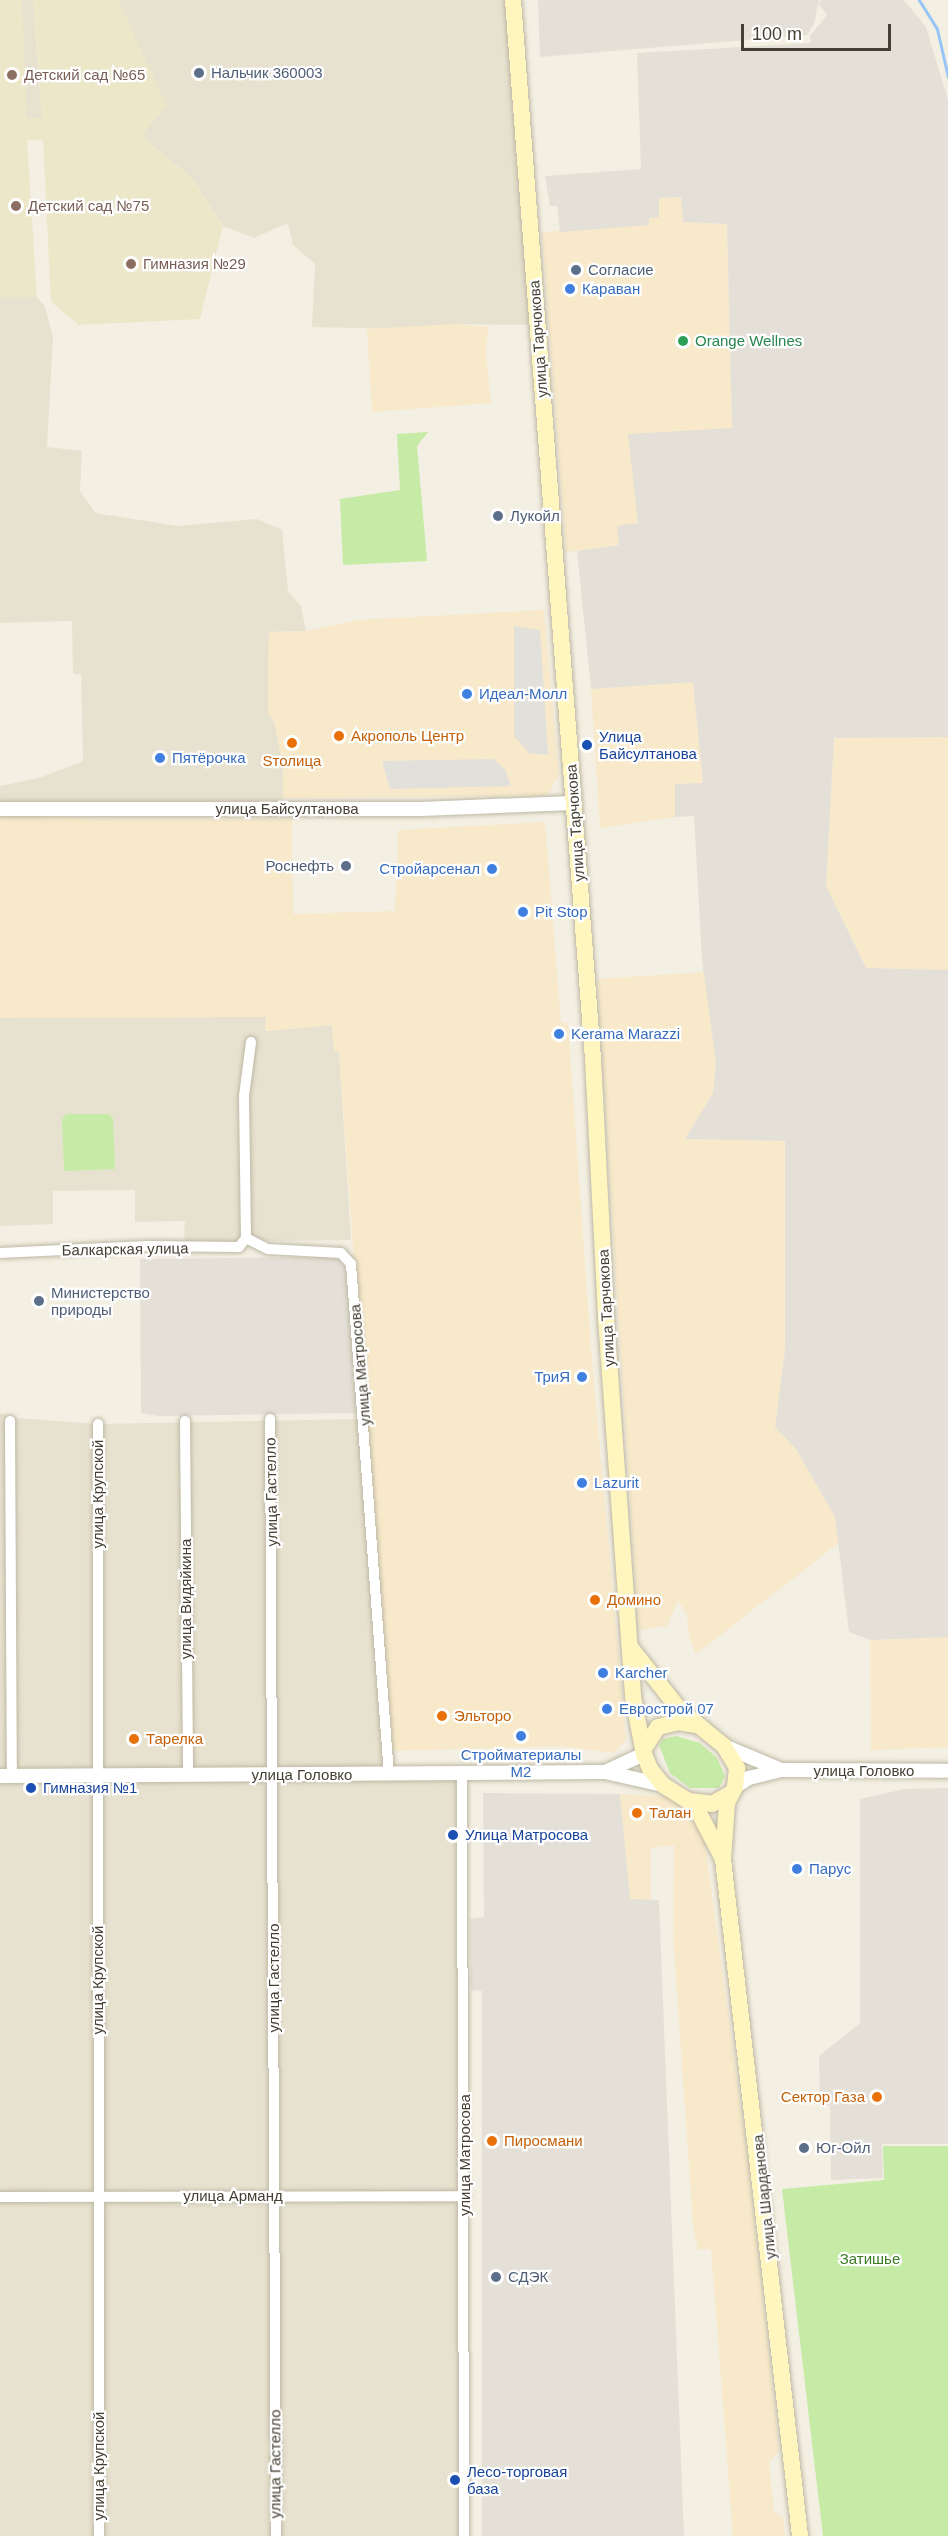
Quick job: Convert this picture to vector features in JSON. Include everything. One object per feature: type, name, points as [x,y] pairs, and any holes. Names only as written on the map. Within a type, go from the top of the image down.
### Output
[{"type":"main road","name":"улица Тарчокова","points":[[513,0],[573,803],[630,1647],[643,1752]]},
{"type":"main road","points":[[630,1647],[695,1725],[724,1746],[736,1768],[723,1859]]},
{"type":"main road","points":[[695,1725],[678,1722],[658,1726],[643,1752],[663,1785],[689,1801],[700,1815],[723,1859]]},
{"type":"main road","points":[[689,1801],[712,1803],[733,1790]]},
{"type":"main road","name":"улица Шарданова","points":[[723,1859],[762,2174],[800,2536]]},
{"type":"street","name":"улица Байсултанова","points":[[0,809],[421,809],[573,803]]},
{"type":"street","points":[[246,1238],[244,1096],[251,1042]]},
{"type":"street","name":"Балкарская улица","points":[[0,1253],[147,1246],[239,1247],[246,1238]]},
{"type":"street","name":"улица Матросова","points":[[246,1238],[268,1249],[341,1252],[351,1264],[389,1775]]},
{"type":"street","name":"улица Гастелло","points":[[270,1419],[274,1775],[276,2536]]},
{"type":"street","points":[[6,1776],[10,1421]]},
{"type":"street","name":"улица Видяйкина","points":[[185,1421],[188,1776]]},
{"type":"street","name":"улица Крупской","points":[[98,1424],[99,2536]]},
{"type":"street","points":[[724,1746],[781,1770]]},
{"type":"street","points":[[605,1772],[643,1752]]},
{"type":"street","points":[[733,1790],[749,1778],[781,1770]]},
{"type":"street","name":"улица Головко","points":[[781,1770],[948,1771]]},
{"type":"street","points":[[605,1772],[663,1785]]},
{"type":"street","name":"улица Головко","points":[[6,1776],[605,1772]]},
{"type":"street","name":"улица Матросова","points":[[462,1774],[465,2196],[464,2536]]},
{"type":"street","name":"улица Арманд","points":[[0,2197],[465,2196]]},
{"type":"shaded area","points":[[0,0],[22,0],[27,118],[42,118],[33,0],[118,0],[167,106],[141,136],[193,179],[223,226],[200,319],[79,325],[51,302],[43,140],[27,140],[37,297],[0,297]]},
{"type":"shaded area","points":[[22,0],[33,0],[42,118],[26,118]]},
{"type":"shaded area","points":[[118,0],[513,0],[537,325],[454,324],[401,329],[312,327],[315,264],[293,245],[288,223],[254,238],[223,226],[193,179],[141,136]]},
{"type":"shaded area","points":[[538,0],[819,0],[814,24],[807,35],[540,57]]},
{"type":"shaded area","points":[[821,0],[904,0],[926,27],[948,100],[948,737],[834,738],[826,886],[866,968],[948,970],[948,1637],[870,1640],[849,1632],[835,1517],[796,1449],[775,1427],[785,1350],[785,1141],[685,1139],[713,1093],[716,1063],[702,960],[694,816],[675,817],[675,784],[703,783],[693,682],[591,689],[577,551],[619,545],[617,526],[638,523],[628,434],[732,428],[727,224],[683,222],[681,197],[659,198],[659,217],[649,218],[649,225],[560,232],[557,206],[550,206],[545,176],[641,169],[637,53],[811,43],[810,36],[827,15],[819,4]]},
{"type":"shaded area","points":[[681,197],[683,222],[727,224],[732,428],[619,545],[566,552],[542,233],[649,218],[659,198]]},
{"type":"shaded area","points":[[0,297],[37,297],[45,306],[53,337],[47,447],[82,451],[80,491],[95,513],[178,526],[257,519],[282,530],[288,592],[301,606],[306,631],[269,632],[268,712],[275,724],[283,769],[283,809],[0,809],[0,786],[39,778],[83,761],[81,674],[73,674],[72,621],[0,623]]},
{"type":"shaded area","points":[[454,324],[488,327],[486,353],[491,403],[372,412],[367,329]]},
{"type":"shaded area","points":[[544,610],[559,775],[549,793],[540,796],[283,798],[283,769],[275,724],[268,712],[269,632],[306,631],[358,620]]},
{"type":"shaded area","points":[[514,626],[540,630],[548,755],[529,753],[514,736]]},
{"type":"shaded area","points":[[693,682],[703,783],[675,784],[675,817],[600,828],[591,689]]},
{"type":"shaded area","points":[[948,737],[948,970],[866,968],[826,886],[834,738]]},
{"type":"shaded area","points":[[493,759],[505,769],[511,786],[390,789],[382,761]]},
{"type":"shaded area","points":[[0,815],[125,820],[292,819],[293,914],[395,911],[398,830],[545,822],[561,1023],[568,1023],[591,1349],[626,1740],[614,1753],[560,1746],[389,1751],[339,1052],[334,1051],[332,1025],[265,1031],[266,1017],[0,1018]]},
{"type":"shaded area","points":[[706,972],[716,1063],[713,1093],[685,1139],[785,1141],[785,1350],[775,1427],[796,1449],[835,1517],[840,1542],[696,1654],[689,1637],[687,1615],[678,1600],[667,1626],[638,1630],[597,979]]},
{"type":"shaded area","points":[[125,1015],[267,1017],[266,1031],[332,1025],[334,1050],[339,1051],[351,1240],[184,1242],[185,1221],[135,1222],[135,1190],[53,1191],[53,1224],[0,1226],[0,1018]]},
{"type":"shaded area","points":[[340,1257],[347,1272],[357,1413],[158,1416],[141,1413],[140,1259]]},
{"type":"shaded area","points":[[0,1413],[16,1418],[98,1424],[364,1419],[389,1774],[462,1774],[464,2536],[0,2536]]},
{"type":"shaded area","points":[[948,1637],[948,1747],[871,1750],[870,1640]]},
{"type":"shaded area","points":[[948,1788],[948,2144],[882,2144],[883,2178],[831,2180],[830,2106],[820,2102],[819,2056],[860,2023],[860,1799],[904,1789]]},
{"type":"shaded area","name":"Лесо-торговая база","points":[[483,1793],[620,1794],[630,1899],[659,1900],[684,2536],[482,2536],[482,1991],[471,1990],[470,1919],[484,1917]]},
{"type":"shaded area","points":[[620,1794],[674,1797],[691,1810],[703,1829],[748,2161],[768,2343],[779,2451],[769,2462],[774,2512],[783,2517],[785,2536],[733,2536],[711,2249],[698,2250],[693,2225],[673,1935],[674,1845],[651,1848],[651,1900],[630,1900]]},
{"type":"green space","points":[[428,432],[417,446],[427,561],[343,565],[340,499],[400,490],[397,434]]},
{"type":"green space","points":[[66,1114],[109,1114],[113,1118],[115,1169],[64,1171],[62,1120]]},
{"type":"green space","points":[[676,1736],[700,1743],[717,1758],[725,1776],[719,1788],[690,1788],[670,1773],[659,1745],[663,1739]]},
{"type":"green space","name":"Затишье","points":[[883,2146],[948,2146],[948,2536],[823,2536],[782,2189],[884,2180]]},
{"type":"waterway","points":[[919,0],[937,29],[948,77]]},
{"type":"place","name":"Нальчик 360003","points":[[199,73]]},
{"type":"place","name":"Детский сад №65","points":[[12,75]]},
{"type":"place","name":"Детский сад №75","points":[[16,206]]},
{"type":"place","name":"Гимназия №29","points":[[131,264]]},
{"type":"place","name":"Согласие","points":[[576,270]]},
{"type":"place","name":"Караван","points":[[570,289]]},
{"type":"place","name":"Orange Wellnes","points":[[683,341]]},
{"type":"place","name":"Лукойл","points":[[498,516]]},
{"type":"place","name":"Идеал-Молл","points":[[467,694]]},
{"type":"place","name":"Акрополь Центр","points":[[339,736]]},
{"type":"place","name":"Sтолица","points":[[292,743]]},
{"type":"place","name":"Улица Байсултанова","points":[[587,745]]},
{"type":"place","name":"Пятёрочка","points":[[160,758]]},
{"type":"place","name":"Роснефть","points":[[346,866]]},
{"type":"place","name":"Стройарсенал","points":[[492,869]]},
{"type":"place","name":"Pit Stop","points":[[523,912]]},
{"type":"place","name":"Kerama Marazzi","points":[[559,1034]]},
{"type":"place","name":"Министерство природы","points":[[39,1301]]},
{"type":"place","name":"ТриЯ","points":[[582,1377]]},
{"type":"place","name":"Lazurit","points":[[582,1483]]},
{"type":"place","name":"Домино","points":[[595,1600]]},
{"type":"place","name":"Kаrcher","points":[[603,1673]]},
{"type":"place","name":"Еврострой 07","points":[[607,1709]]},
{"type":"place","name":"Эльторо","points":[[442,1716]]},
{"type":"place","name":"Стройматериалы М2","points":[[521,1736]]},
{"type":"place","name":"Тарелка","points":[[134,1739]]},
{"type":"place","name":"Гимназия №1","points":[[31,1788]]},
{"type":"place","name":"Талан","points":[[637,1813]]},
{"type":"place","name":"Улица Матросова","points":[[453,1835]]},
{"type":"place","name":"Парус","points":[[797,1869]]},
{"type":"place","name":"Сектор Газа","points":[[877,2097]]},
{"type":"place","name":"Пиросмани","points":[[492,2141]]},
{"type":"place","name":"Юг-Ойл","points":[[804,2148]]},
{"type":"place","name":"СДЭК","points":[[496,2277]]},
{"type":"place","name":"Лесо-торговая база","points":[[455,2480]]}]
